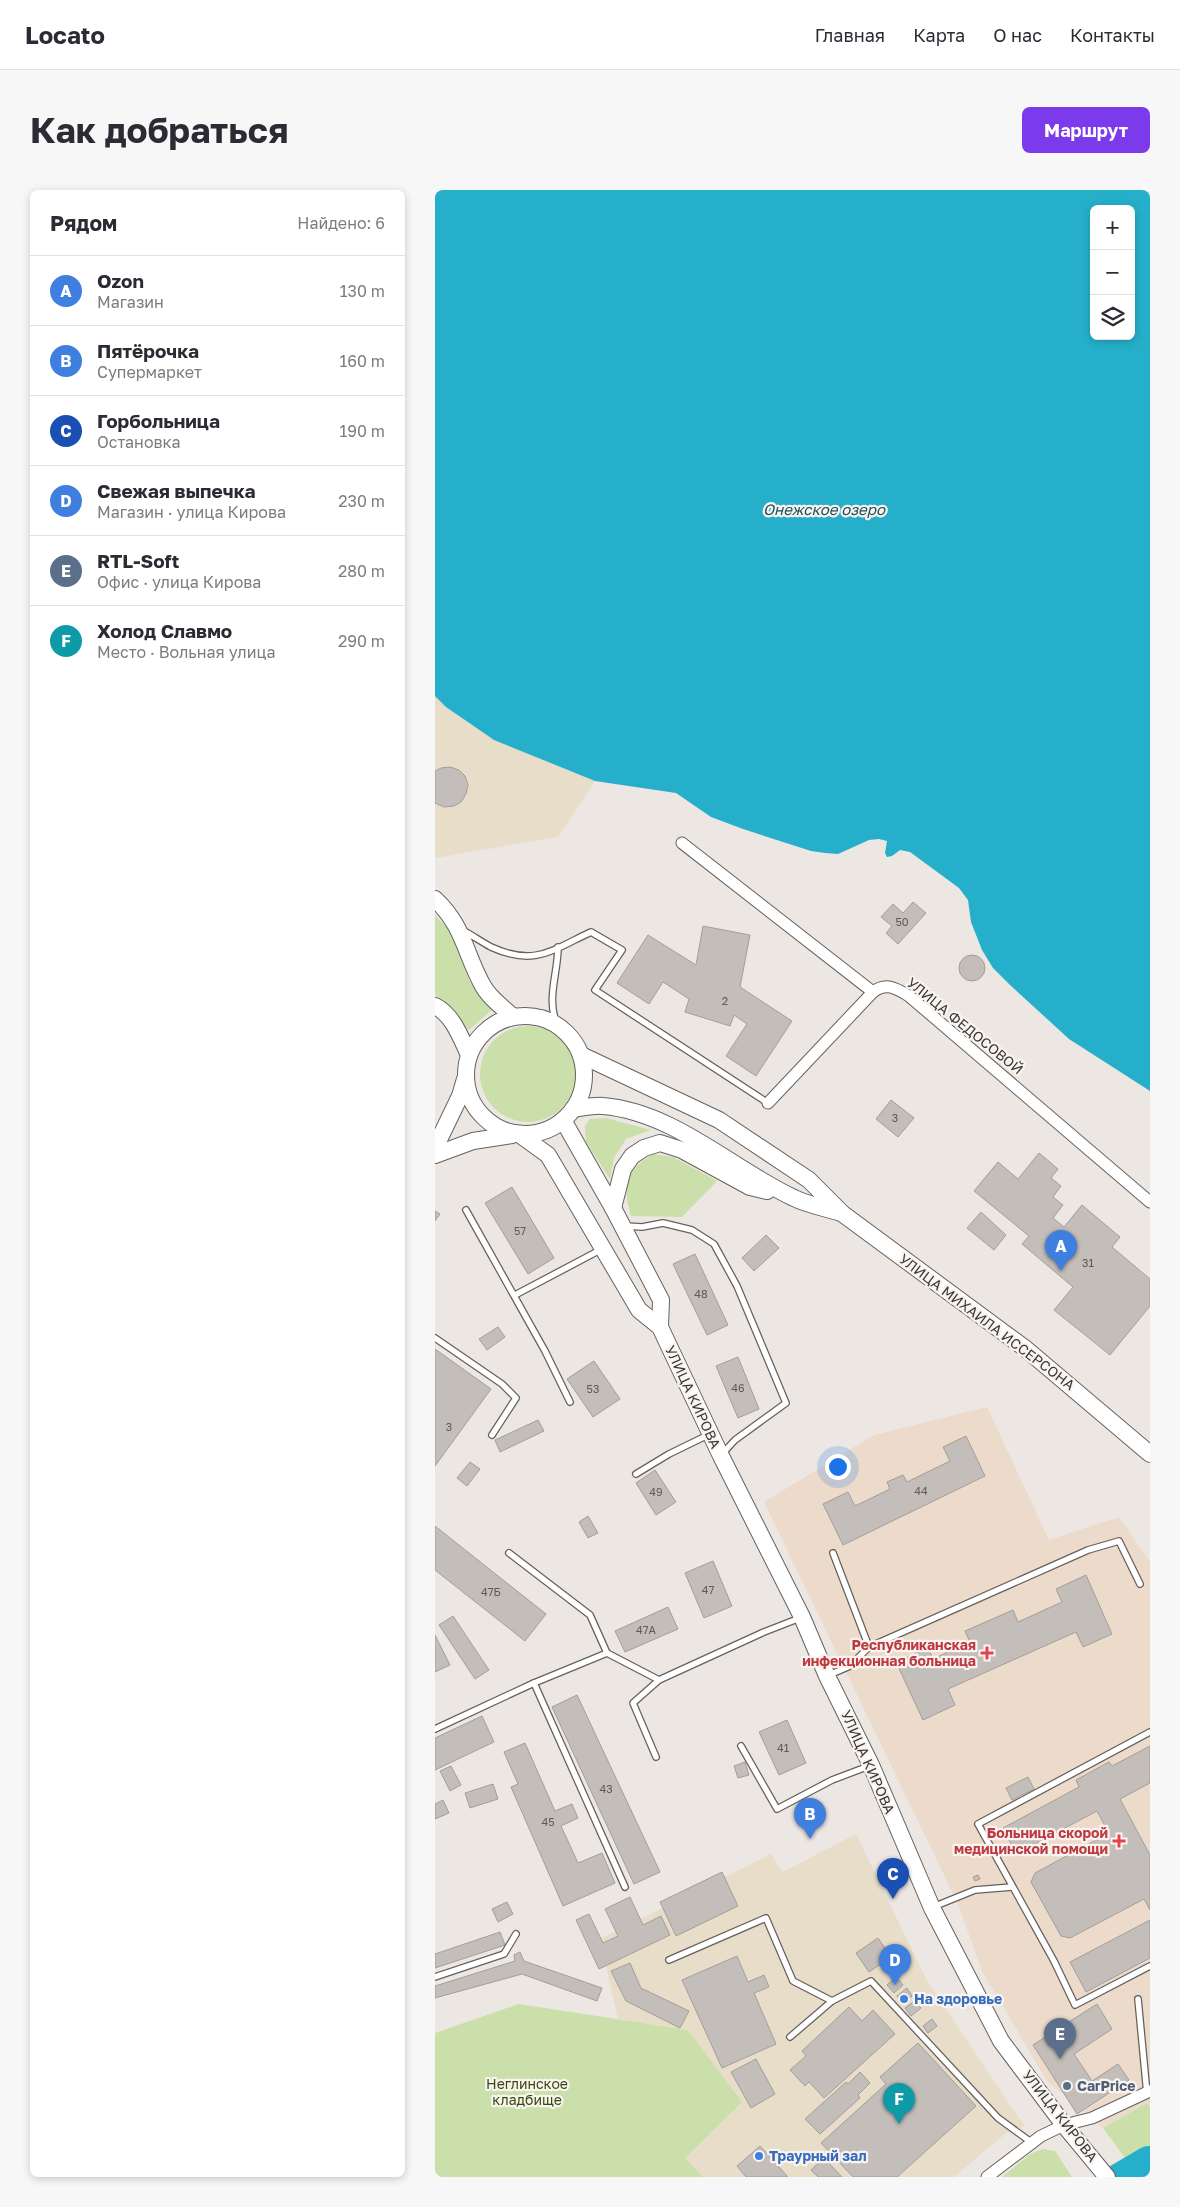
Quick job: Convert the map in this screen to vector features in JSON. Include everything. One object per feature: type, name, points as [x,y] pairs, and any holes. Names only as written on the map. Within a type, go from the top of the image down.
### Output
[{"type":"main road","points":[[435,898],[451,914],[460,930],[484,986],[491,997],[513,1017]]},
{"type":"main road","points":[[435,1006],[449,1018],[459,1032],[469,1055]]},
{"type":"main road","points":[[435,1148],[459,1096],[469,1055],[479,1038],[494,1024],[513,1017],[536,1016],[557,1025],[571,1038],[581,1055],[584,1074],[581,1093],[568,1115],[550,1128],[535,1133],[473,1141],[435,1155]]},
{"type":"main road","name":"УЛИЦА МИХАИЛА ИССЕРСОНА","points":[[581,1055],[719,1120],[809,1180],[843,1214],[1026,1349],[1150,1454]]},
{"type":"main road","points":[[465,1076],[470,1097],[481,1115],[499,1128],[519,1134]]},
{"type":"main road","name":"УЛИЦА МИХАИЛА ИССЕРСОНА","points":[[568,1115],[602,1106],[636,1112],[697,1139],[754,1176],[795,1199],[843,1214]]},
{"type":"main road","name":"УЛИЦА КИРОВА","points":[[568,1115],[613,1208],[661,1300],[660,1327]]},
{"type":"main road","name":"УЛИЦА КИРОВА","points":[[519,1134],[548,1155],[639,1310],[660,1327],[710,1434],[802,1617],[827,1676],[871,1765],[932,1908],[1001,2042],[1064,2125],[1107,2177]]},
{"type":"main road","points":[[613,1208],[623,1169],[632,1156],[644,1148],[660,1143],[682,1150],[749,1187],[795,1199]]},
{"type":"street","points":[[682,843],[873,992],[768,1103]]},
{"type":"street","name":"УЛИЦА ФЕДОСОВОЙ","points":[[873,992],[879,988],[893,987],[909,996],[1150,1202]]},
{"type":"street","points":[[987,2177],[1031,2142],[1064,2125],[1093,2118],[1148,2092]]},
{"type":"lane","points":[[460,930],[512,955],[527,957],[540,956],[591,932],[622,950],[595,990],[768,1103]]},
{"type":"lane","points":[[557,1025],[552,1009],[551,994],[558,947]]},
{"type":"lane","points":[[466,1210],[515,1295],[570,1402]]},
{"type":"lane","points":[[623,1226],[663,1223],[691,1230],[714,1244],[737,1286],[760,1338],[786,1403],[735,1440],[721,1456]]},
{"type":"lane","points":[[515,1295],[603,1249]]},
{"type":"lane","points":[[435,1338],[502,1384],[516,1398],[492,1435]]},
{"type":"lane","points":[[636,1474],[669,1454],[710,1434]]},
{"type":"lane","points":[[827,1676],[850,1666],[869,1647],[1088,1550],[1119,1541],[1140,1584]]},
{"type":"lane","points":[[509,1553],[590,1615],[607,1653],[659,1680]]},
{"type":"lane","points":[[833,1553],[869,1647]]},
{"type":"lane","points":[[656,1757],[633,1703],[659,1680],[764,1632],[802,1617]]},
{"type":"lane","points":[[435,1729],[534,1683],[607,1653]]},
{"type":"lane","points":[[534,1683],[625,1887]]},
{"type":"lane","points":[[1150,1732],[978,1824],[1075,2005],[1150,1966]]},
{"type":"lane","points":[[741,1746],[777,1809],[831,1780],[871,1765]]},
{"type":"lane","points":[[932,1908],[975,1890],[1012,1887]]},
{"type":"lane","points":[[669,1960],[766,1918],[793,1980],[832,2001]]},
{"type":"lane","points":[[435,1977],[505,1954],[516,1934]]},
{"type":"lane","points":[[790,2037],[832,2001],[871,1980],[998,2118],[1031,2142]]},
{"type":"lane","points":[[1138,1999],[1148,2092]]},
{"type":"shaded area","points":[[435,696],[446,707],[494,740],[595,781],[558,837],[435,858]]},
{"type":"shaded area","points":[[987,1407],[1049,1540],[1119,1517],[1150,1562],[1150,2106],[1147,2103],[1103,2128],[1047,2081],[982,1971],[958,1904],[764,1502],[874,1435]]},
{"type":"shaded area","points":[[856,1834],[926,1979],[1025,2126],[1005,2134],[954,2177],[703,2177],[685,2158],[688,2030],[618,2019],[600,1939],[771,1854],[783,1872]]},
{"type":"green space","points":[[435,915],[447,928],[457,944],[470,982],[493,1009],[469,1030],[450,1008],[435,995]]},
{"type":"green space","points":[[528,1026],[546,1030],[562,1040],[572,1056],[576,1074],[572,1092],[562,1108],[546,1118],[528,1122],[510,1118],[494,1108],[484,1092],[480,1074],[484,1056],[494,1040],[510,1030]]},
{"type":"green space","points":[[606,1118],[651,1130],[626,1139],[614,1158],[610,1179],[586,1142],[585,1126],[590,1119]]},
{"type":"green space","points":[[653,1154],[673,1157],[717,1181],[682,1217],[631,1216],[626,1187],[628,1179],[643,1160]]},
{"type":"green space","name":"Неглинское кладбище","points":[[519,2004],[688,2030],[742,2102],[685,2158],[703,2177],[435,2177],[435,2033]]},
{"type":"green space","points":[[1147,2103],[1150,2107],[1150,2177],[1139,2177],[1103,2128]]},
{"type":"green space","points":[[1043,2149],[1055,2151],[1072,2177],[1002,2177],[1030,2154]]},
{"type":"water","name":"Онежское озеро","points":[[435,190],[1150,190],[1150,1091],[1069,1039],[1009,984],[993,968],[982,950],[971,922],[968,900],[959,888],[910,852],[900,850],[887,857],[885,853],[887,841],[879,839],[869,840],[838,854],[811,851],[711,817],[676,793],[595,781],[494,740],[446,707],[435,696]]},
{"type":"building","points":[[450,767],[459,770],[465,776],[468,785],[466,794],[461,802],[454,806],[444,807],[435,803],[435,771]]},
{"type":"building","points":[[913,902],[926,913],[898,944],[886,933],[892,926],[881,917],[893,904],[903,913]]},
{"type":"building","points":[[703,926],[750,935],[740,987],[792,1021],[756,1076],[726,1056],[747,1024],[734,1015],[730,1026],[685,1012],[689,999],[663,982],[649,1004],[617,983],[648,935],[696,965]]},
{"type":"building","points":[[972,955],[981,959],[985,968],[981,977],[972,981],[963,977],[959,968],[963,959]]},
{"type":"building","points":[[891,1100],[914,1118],[898,1137],[876,1119]]},
{"type":"building","points":[[1039,1153],[1058,1169],[1051,1178],[1061,1186],[1053,1197],[1063,1205],[1053,1218],[1064,1227],[1082,1205],[1120,1237],[1112,1247],[1150,1279],[1150,1306],[1110,1355],[1054,1310],[1073,1287],[1022,1244],[1029,1236],[974,1191],[998,1162],[1018,1179]]},
{"type":"building","points":[[512,1187],[554,1258],[528,1274],[485,1203]]},
{"type":"building","points":[[435,1211],[440,1214],[435,1221]]},
{"type":"building","points":[[981,1212],[1006,1235],[994,1250],[967,1228]]},
{"type":"building","points":[[766,1235],[779,1248],[754,1271],[742,1258]]},
{"type":"building","points":[[695,1254],[728,1325],[707,1335],[673,1264]]},
{"type":"building","points":[[498,1327],[505,1337],[487,1350],[479,1339]]},
{"type":"building","points":[[435,1349],[491,1389],[435,1466]]},
{"type":"building","points":[[738,1357],[759,1409],[738,1418],[716,1366]]},
{"type":"building","points":[[594,1361],[620,1399],[593,1417],[567,1379]]},
{"type":"building","points":[[538,1420],[544,1431],[500,1452],[495,1440]]},
{"type":"building","points":[[966,1436],[985,1476],[843,1545],[823,1504],[848,1492],[855,1506],[890,1489],[887,1482],[903,1475],[907,1482],[950,1461],[943,1447]]},
{"type":"building","points":[[470,1462],[480,1469],[467,1486],[457,1478]]},
{"type":"building","points":[[655,1470],[676,1502],[656,1515],[636,1483]]},
{"type":"building","points":[[588,1516],[598,1533],[588,1538],[579,1522]]},
{"type":"building","points":[[435,1526],[546,1614],[525,1641],[435,1570]]},
{"type":"building","points":[[713,1561],[732,1606],[704,1618],[685,1573]]},
{"type":"building","name":"Республиканская инфекционная больница","points":[[1086,1575],[1112,1634],[1083,1647],[1076,1632],[948,1689],[955,1705],[923,1720],[896,1662],[928,1648],[933,1659],[970,1642],[965,1631],[1013,1610],[1018,1622],[1062,1602],[1056,1589]]},
{"type":"building","points":[[668,1607],[678,1629],[625,1652],[615,1631]]},
{"type":"building","points":[[453,1616],[489,1670],[475,1679],[439,1625]]},
{"type":"building","points":[[435,1635],[450,1665],[435,1672]]},
{"type":"building","points":[[577,1695],[660,1872],[634,1884],[552,1707]]},
{"type":"building","points":[[482,1716],[494,1742],[435,1770],[435,1738]]},
{"type":"building","points":[[787,1720],[806,1763],[779,1775],[759,1732]]},
{"type":"building","points":[[525,1743],[555,1811],[572,1804],[578,1818],[561,1826],[578,1863],[602,1853],[615,1883],[563,1906],[511,1787],[518,1784],[504,1752]]},
{"type":"building","name":"Больница скорой медицинской помощи","points":[[1150,1746],[1150,1783],[1120,1799],[1150,1855],[1150,1910],[1144,1899],[1070,1938],[1061,1936],[1031,1882],[1035,1873],[1109,1833],[1097,1811],[1016,1854],[1003,1828],[1079,1787],[1076,1780],[1109,1762],[1112,1766]]},
{"type":"building","points":[[745,1762],[749,1775],[738,1778],[734,1766]]},
{"type":"building","points":[[451,1766],[461,1785],[450,1791],[440,1771]]},
{"type":"building","points":[[1028,1777],[1034,1789],[1012,1800],[1006,1788]]},
{"type":"building","points":[[493,1784],[498,1799],[470,1808],[465,1793]]},
{"type":"building","points":[[443,1800],[449,1813],[435,1819],[435,1804]]},
{"type":"building","points":[[722,1872],[738,1906],[676,1936],[660,1902]]},
{"type":"building","points":[[978,1875],[980,1879],[975,1881],[973,1877]]},
{"type":"building","points":[[630,1897],[643,1925],[661,1916],[670,1935],[599,1969],[576,1920],[589,1914],[603,1943],[618,1936],[605,1909]]},
{"type":"building","points":[[507,1902],[513,1914],[498,1922],[492,1909]]},
{"type":"building","points":[[1150,1920],[1150,1958],[1086,1992],[1070,1962]]},
{"type":"building","points":[[500,1932],[505,1945],[435,1968],[435,1954]]},
{"type":"building","points":[[878,1938],[891,1957],[869,1972],[856,1953]]},
{"type":"building","points":[[520,1952],[524,1961],[602,1988],[597,2001],[522,1974],[435,1998],[435,1986],[515,1961],[514,1955]]},
{"type":"building","points":[[737,1956],[748,1982],[764,1975],[769,1987],[754,1993],[776,2044],[722,2068],[682,1980]]},
{"type":"building","points":[[630,1963],[641,1988],[689,2011],[680,2028],[626,2001],[611,1971]]},
{"type":"building","points":[[896,1977],[903,1985],[894,1993],[887,1985]]},
{"type":"building","name":"На здоровье","points":[[907,1988],[912,1996],[903,2003],[897,1996]]},
{"type":"building","points":[[915,2001],[921,2008],[911,2016],[905,2008]]},
{"type":"building","points":[[1097,2004],[1112,2029],[1074,2054],[1092,2081],[1118,2064],[1129,2080],[1077,2114],[1033,2045]]},
{"type":"building","points":[[849,2007],[862,2021],[873,2010],[895,2034],[824,2098],[809,2082],[805,2086],[790,2070],[806,2056],[802,2051]]},
{"type":"building","points":[[932,2019],[937,2026],[928,2033],[923,2026]]},
{"type":"building","points":[[918,2043],[976,2106],[897,2177],[853,2177],[821,2143],[886,2084],[880,2077]]},
{"type":"building","points":[[756,2059],[775,2094],[751,2108],[731,2072]]},
{"type":"building","points":[[860,2072],[870,2083],[858,2095],[860,2098],[820,2134],[805,2119]]},
{"type":"building","name":"Траурный зал","points":[[760,2146],[788,2177],[746,2177],[737,2166]]},
{"type":"building","points":[[824,2158],[842,2177],[818,2177],[811,2170]]},
{"type":"waterway","points":[[1119,2177],[1148,2160],[1150,2161]]},
{"type":"place","name":"Ozon","points":[[1061,1271]]},
{"type":"place","name":"Республиканская инфекционная больница","points":[[987,1653]]},
{"type":"place","name":"Пятёрочка","points":[[810,1839]]},
{"type":"place","name":"Больница скорой медицинской помощи","points":[[1119,1841]]},
{"type":"place","name":"Горбольница","points":[[893,1899]]},
{"type":"place","name":"Свежая выпечка","points":[[895,1985]]},
{"type":"place","name":"На здоровье","points":[[904,1999]]},
{"type":"place","name":"RTL-Soft","points":[[1060,2059]]},
{"type":"place","name":"CarPrice","points":[[1067,2086]]},
{"type":"place","name":"Холод Славмо","points":[[899,2124]]},
{"type":"place","name":"Траурный зал","points":[[759,2156]]}]
